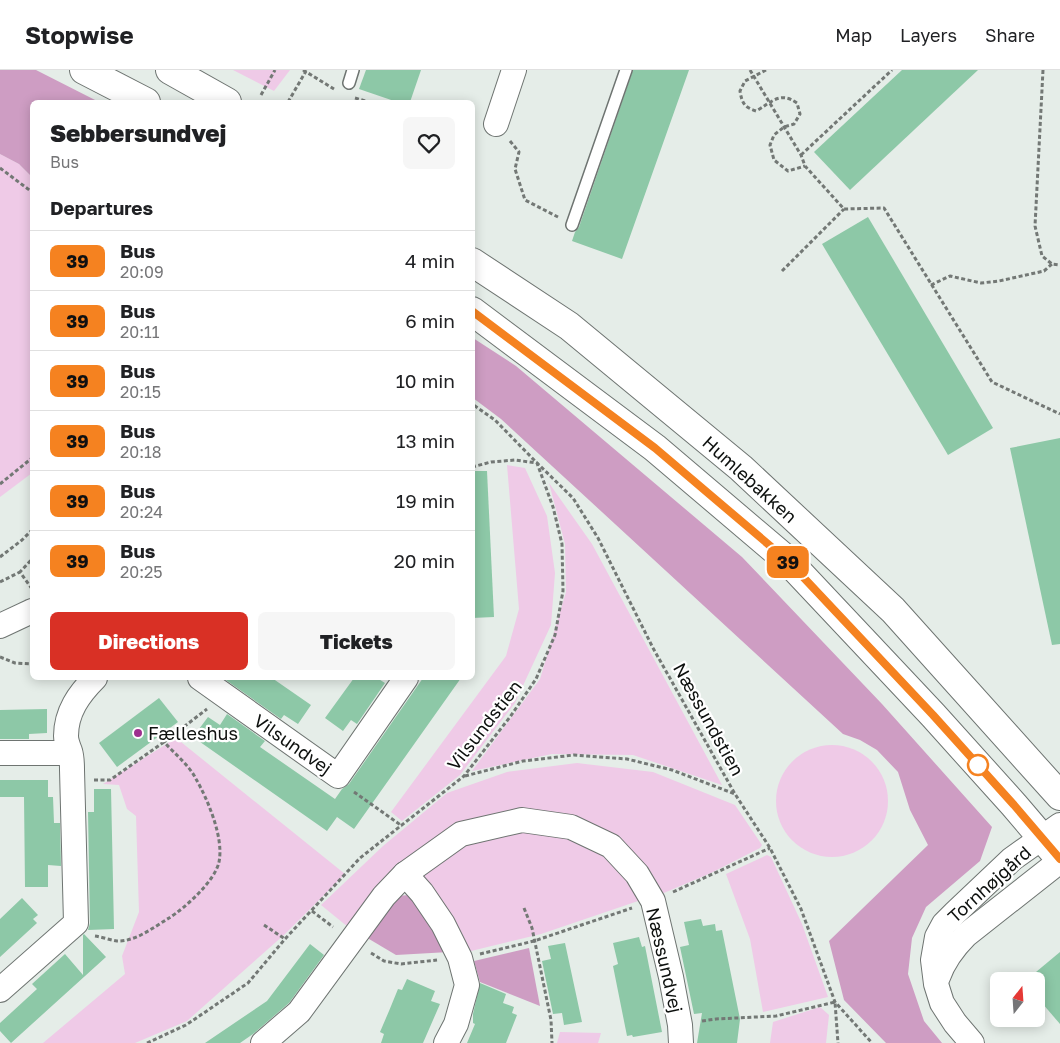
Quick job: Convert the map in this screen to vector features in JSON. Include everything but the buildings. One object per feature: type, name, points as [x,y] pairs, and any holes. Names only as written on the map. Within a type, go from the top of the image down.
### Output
[{"type":"street","points":[[84,70],[142,100]]},
{"type":"street","points":[[170,70],[223,100]]},
{"type":"street","points":[[496,124],[514,70]]},
{"type":"street","name":"Humlebakken","points":[[475,264],[569,326],[740,468],[893,610],[1060,796]]},
{"type":"street","name":"Humlebakken","points":[[475,313],[655,448],[788,561],[933,715],[1051,831],[1060,860]]},
{"type":"street","points":[[0,626],[30,612]]},
{"type":"street","points":[[0,990],[76,923],[72,781],[70,752],[65,738],[73,706],[83,690],[93,680]]},
{"type":"street","name":"Vilsundvej","points":[[203,680],[338,776],[405,680]]},
{"type":"street","points":[[0,753],[70,752]]},
{"type":"street","name":"Næssundvej","points":[[263,1043],[299,1012],[384,896],[405,874],[461,834],[522,820],[570,827],[611,846],[637,874],[653,901],[673,987],[680,1025],[681,1043]]},
{"type":"street","name":"Tornhøjgård","points":[[972,1043],[955,1023],[942,1003],[936,984],[934,960],[937,937],[944,924],[1012,859],[1051,831]]},
{"type":"street","name":"Tornhøjgård","points":[[936,984],[944,962],[959,941],[1060,860]]},
{"type":"street","points":[[405,874],[443,924],[460,958],[467,985],[456,1024],[446,1043]]},
{"type":"lane","points":[[349,83],[353,70]]},
{"type":"lane","points":[[572,225],[626,70]]},
{"type":"path","points":[[261,95],[275,70]]},
{"type":"path","points":[[289,100],[305,70],[327,85]]},
{"type":"path","points":[[750,70],[801,155],[805,166],[844,209]]},
{"type":"path","points":[[766,70],[745,81],[740,90],[742,102],[747,108],[756,111],[779,98],[788,97],[797,103],[800,114],[794,124],[784,127],[774,135],[770,145],[774,160],[788,171],[805,166]]},
{"type":"path","points":[[801,155],[892,70]]},
{"type":"path","points":[[1043,70],[1034,226],[1042,256],[1052,264],[1060,265]]},
{"type":"path","points":[[519,152],[515,169],[525,200],[572,225]]},
{"type":"path","points":[[0,168],[30,190]]},
{"type":"path","points":[[782,272],[844,209],[884,208],[992,382],[1060,414]]},
{"type":"path","points":[[931,285],[950,276],[981,283],[999,281],[1044,271],[1052,264]]},
{"type":"path","name":"Vilsundstien","points":[[147,1043],[186,1025],[248,983],[285,939],[360,858],[464,776],[510,717],[536,679],[555,635],[562,591],[562,544],[537,462],[495,420],[475,406]]},
{"type":"path","points":[[0,484],[30,460]]},
{"type":"path","points":[[475,466],[491,462],[515,460],[537,462]]},
{"type":"path","name":"Næssundstien","points":[[537,462],[573,498],[598,538],[653,648],[735,794],[770,848],[801,909],[835,1002],[838,1043]]},
{"type":"path","points":[[0,557],[30,532]]},
{"type":"path","points":[[0,582],[20,572],[30,562]]},
{"type":"path","points":[[20,572],[30,587]]},
{"type":"path","points":[[0,657],[15,663],[30,664]]},
{"type":"path","points":[[72,781],[110,780],[224,696]]},
{"type":"path","points":[[76,923],[90,935],[118,941],[133,938],[176,914],[204,889],[219,863],[219,840],[213,815],[196,778],[164,742]]},
{"type":"path","points":[[464,776],[523,761],[574,755],[627,759],[645,763],[672,770],[735,794]]},
{"type":"path","points":[[354,793],[402,826]]},
{"type":"path","points":[[312,911],[351,941],[384,961],[401,964],[460,958],[534,941],[653,901],[770,848]]},
{"type":"path","points":[[524,908],[532,928],[551,1020],[552,1043]]},
{"type":"path","points":[[264,925],[285,939]]},
{"type":"path","points":[[716,1019],[776,1016],[835,1002]]},
{"type":"path","name":"Næssundstien","points":[[835,1002],[872,1043]]},
{"type":"shaded area","points":[[0,70],[36,70],[95,100],[30,100],[30,175],[19,164],[0,154]]},
{"type":"shaded area","points":[[233,70],[290,70],[274,91]]},
{"type":"shaded area","points":[[0,154],[19,164],[30,175],[30,474],[0,497]]},
{"type":"shaded area","points":[[475,339],[516,366],[742,557],[882,704],[992,827],[980,861],[926,907],[912,938],[908,974],[924,1021],[942,1043],[886,1043],[844,1000],[829,941],[928,845],[910,810],[898,772],[877,750],[860,740],[843,734],[501,419],[475,400]]},
{"type":"shaded area","points":[[507,465],[525,468],[547,516],[555,573],[551,625],[515,703],[460,775],[402,821],[391,812],[506,656],[519,609]]},
{"type":"shaded area","points":[[549,483],[592,544],[722,785],[633,755],[552,754],[472,771],[540,679],[566,592],[565,544]]},
{"type":"shaded area","points":[[176,738],[345,874],[285,934],[187,1021],[135,1043],[43,1043],[125,974],[122,956],[139,912],[136,816],[127,809],[119,785],[103,784]]},
{"type":"shaded area","points":[[832,745],[853,749],[872,761],[884,780],[888,801],[884,822],[872,841],[853,853],[832,857],[811,853],[792,841],[780,822],[776,801],[780,780],[792,761],[811,749]]},
{"type":"shaded area","points":[[577,763],[653,772],[735,805],[762,845],[760,848],[711,873],[659,895],[567,816],[463,829],[348,927],[321,905],[383,846],[447,793],[507,772]]},
{"type":"shaded area","points":[[528,826],[566,832],[606,851],[644,899],[541,934],[467,952],[422,874],[466,838]]},
{"type":"shaded area","points":[[767,855],[771,857],[802,924],[828,997],[763,1012],[750,939],[726,874]]},
{"type":"shaded area","points":[[410,895],[449,952],[396,955],[364,936],[394,896]]},
{"type":"shaded area","points":[[529,948],[540,1006],[480,982],[474,961]]},
{"type":"shaded area","points":[[820,1007],[829,1015],[826,1043],[770,1043],[773,1022]]},
{"type":"shaded area","points":[[560,1032],[601,1033],[598,1043],[557,1043]]},
{"type":"bus line","name":"39","points":[[475,313],[655,448],[788,561],[933,715],[1060,859]]},
{"type":"place","name":"Fælleshus","points":[[138,733]]}]
